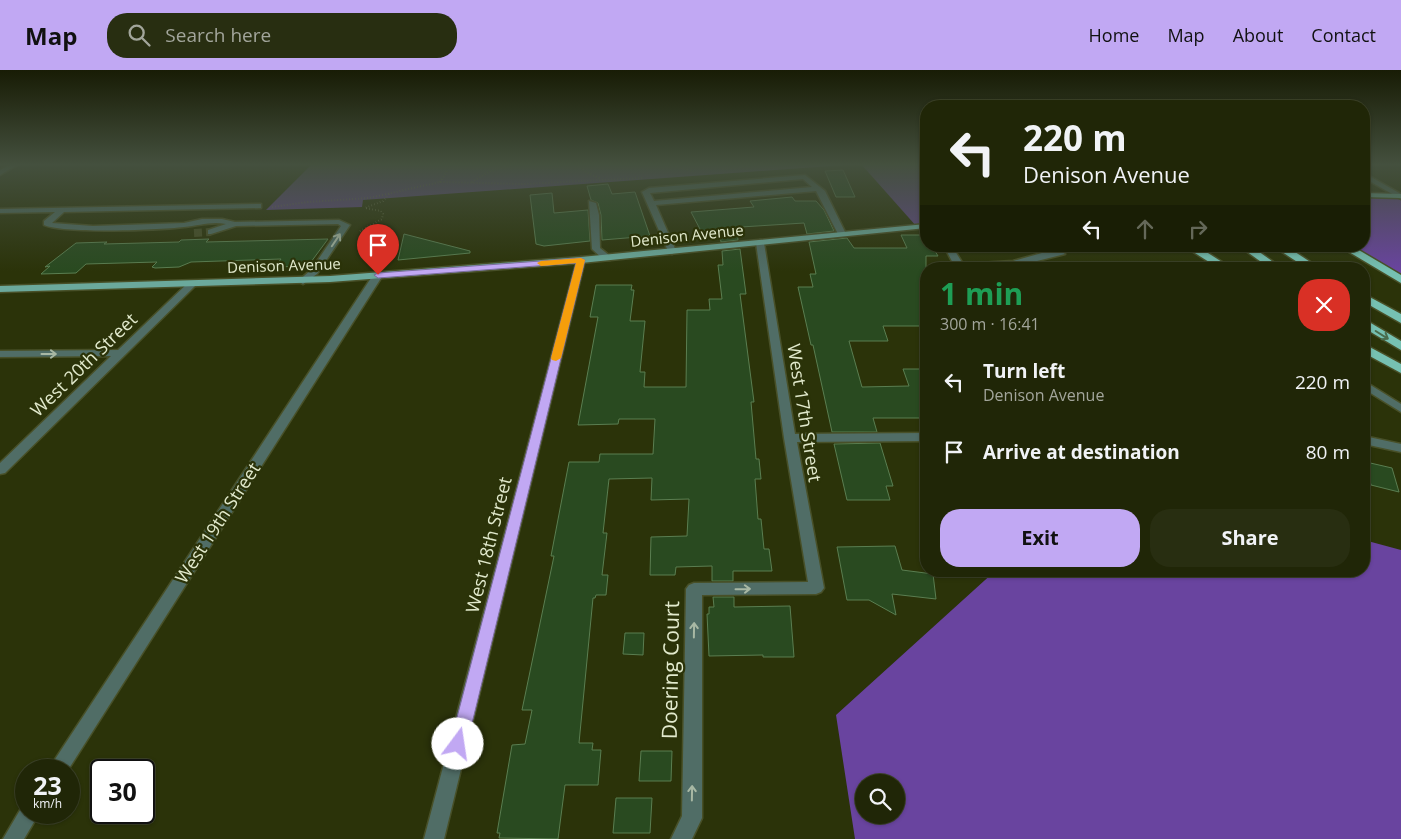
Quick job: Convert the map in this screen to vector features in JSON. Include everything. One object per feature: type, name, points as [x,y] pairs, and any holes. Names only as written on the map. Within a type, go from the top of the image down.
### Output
[{"type":"highway","points":[[1199,252],[1216,262]]},
{"type":"highway","points":[[1253,252],[1268,262]]},
{"type":"highway","points":[[1288,252],[1304,262]]},
{"type":"highway","points":[[1354,252],[1401,280]]},
{"type":"highway","points":[[1370,301],[1401,319]]},
{"type":"highway","points":[[1370,327],[1401,346]]},
{"type":"highway","points":[[1370,351],[1401,369]]},
{"type":"main road","name":"Denison Avenue","points":[[0,289],[303,281],[607,258],[920,227]]},
{"type":"street","points":[[650,200],[672,251]]},
{"type":"street","points":[[651,203],[695,200]]},
{"type":"street","points":[[825,200],[842,234]]},
{"type":"street","points":[[592,203],[595,214],[596,249],[607,258]]},
{"type":"street","points":[[0,211],[258,206]]},
{"type":"street","points":[[62,210],[47,223],[53,226],[93,228],[184,225],[202,221],[235,224],[339,222],[346,224],[314,272],[303,281]]},
{"type":"street","points":[[211,232],[235,224]]},
{"type":"street","points":[[184,225],[186,231],[194,233]]},
{"type":"street","name":"West 17th Street","points":[[760,243],[790,438],[816,588]]},
{"type":"street","points":[[1020,262],[1042,256],[1061,254]]},
{"type":"street","name":"West 18th Street","points":[[434,839],[581,260]]},
{"type":"street","name":"West 19th Street","points":[[64,759],[378,275]]},
{"type":"street","name":"West 20th Street","points":[[0,470],[192,284]]},
{"type":"street","points":[[0,354],[121,353]]},
{"type":"street","points":[[1370,388],[1401,409]]},
{"type":"street","points":[[790,438],[920,437]]},
{"type":"street","points":[[1370,441],[1401,448]]},
{"type":"street","name":"Doering Court","points":[[681,839],[692,818],[694,589],[816,588]]},
{"type":"street","points":[[13,839],[22,824]]},
{"type":"path","points":[[258,206],[275,207],[340,200]]},
{"type":"path","points":[[380,211],[365,208],[383,201]]},
{"type":"path","points":[[358,232],[382,219],[383,214],[380,211],[383,201]]},
{"type":"shaded area","points":[[276,200],[365,200],[362,207],[266,210]]},
{"type":"shaded area","points":[[893,200],[920,200],[920,227],[917,227]]},
{"type":"shaded area","points":[[1370,200],[1401,200],[1401,280],[1354,252],[1370,252]]},
{"type":"shaded area","points":[[1370,542],[1401,550],[1401,839],[855,839],[836,715],[988,577],[1370,577]]},
{"type":"building","points":[[531,200],[553,200],[554,213],[588,210],[590,241],[544,246],[536,244]]},
{"type":"building","points":[[591,200],[638,200],[650,236],[602,240],[601,215],[598,203]]},
{"type":"building","points":[[750,201],[816,201],[824,210],[834,231],[807,234],[804,223],[741,227],[737,229],[738,240],[721,242],[719,229],[701,231],[691,212],[754,207]]},
{"type":"building","points":[[404,234],[470,251],[470,253],[398,260]]},
{"type":"building","points":[[901,235],[920,235],[920,252],[936,252],[938,256],[926,256],[926,262],[920,262],[920,326],[883,326],[888,341],[849,341],[862,387],[909,386],[903,369],[920,369],[920,418],[873,418],[877,432],[832,432],[798,287],[813,287],[810,274],[816,274],[809,242],[847,238],[854,248],[907,248]]},
{"type":"building","points":[[209,239],[206,242],[328,239],[308,266],[275,267],[281,259],[191,262],[179,267],[155,268],[152,267],[157,262],[86,264],[76,273],[41,274],[50,266],[45,267],[76,243],[179,242],[181,240]]},
{"type":"building","points":[[740,249],[746,294],[740,294],[754,402],[751,402],[756,459],[759,459],[761,479],[755,479],[758,519],[761,519],[764,549],[769,549],[772,571],[733,571],[733,581],[712,581],[712,566],[676,567],[675,575],[650,575],[651,537],[687,536],[689,499],[651,500],[652,478],[609,479],[603,533],[607,533],[602,575],[608,575],[606,595],[596,595],[593,598],[579,743],[593,743],[592,750],[601,750],[598,785],[565,785],[558,839],[499,838],[500,833],[497,833],[512,745],[525,744],[532,710],[522,710],[554,556],[551,556],[569,462],[599,462],[600,454],[653,454],[655,419],[619,419],[618,424],[578,425],[598,317],[590,317],[596,285],[632,285],[631,290],[634,290],[630,321],[645,321],[640,372],[645,372],[644,387],[686,387],[687,310],[710,310],[709,299],[722,299],[718,265],[723,265],[722,251]]},
{"type":"building","points":[[880,443],[893,486],[886,486],[890,500],[847,500],[834,444]]},
{"type":"building","points":[[1370,463],[1392,468],[1399,492],[1371,485]]},
{"type":"building","points":[[895,546],[902,570],[920,572],[920,577],[933,577],[936,599],[892,594],[896,615],[869,600],[847,600],[837,547]]},
{"type":"building","points":[[713,597],[734,597],[734,607],[790,606],[794,657],[763,657],[763,655],[709,656],[707,614],[709,614],[709,607],[714,607]]},
{"type":"building","points":[[625,633],[644,633],[643,655],[623,654]]},
{"type":"building","points":[[641,751],[672,751],[671,781],[639,781]]},
{"type":"building","points":[[616,798],[652,798],[650,833],[613,833]]},
{"type":"tunnel","points":[[194,233],[211,232]]},
{"type":"slow traffic","points":[[541,263],[581,260],[556,358]]},
{"type":"route","points":[[378,275],[581,260],[458,744]]}]
